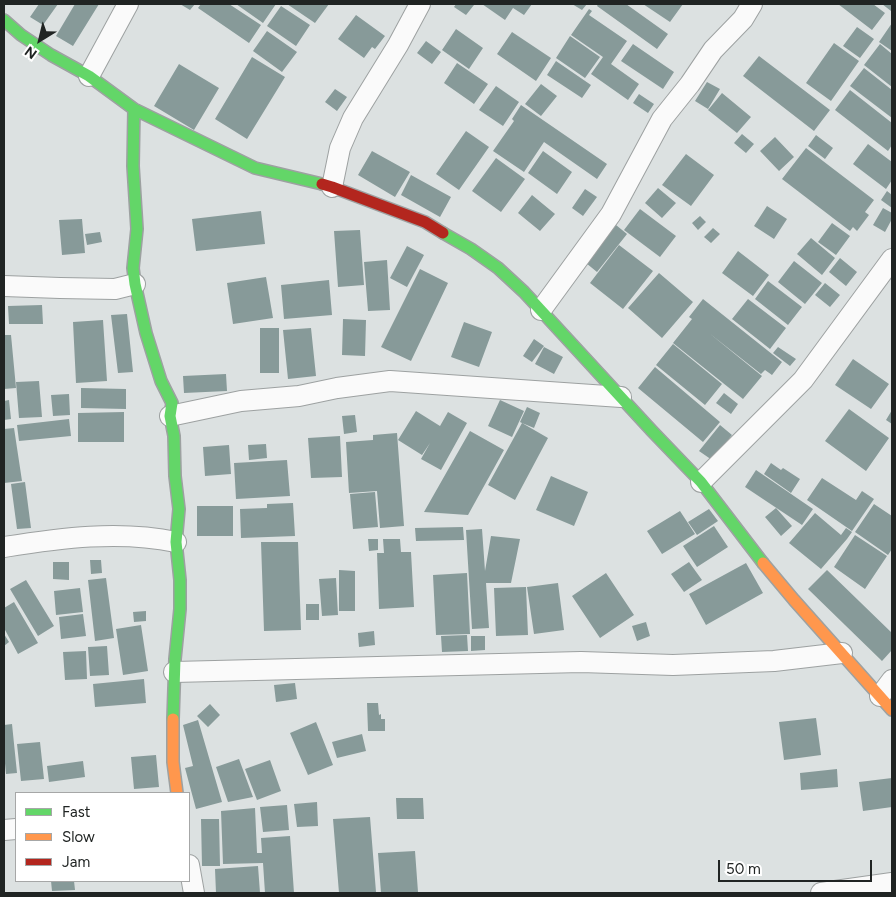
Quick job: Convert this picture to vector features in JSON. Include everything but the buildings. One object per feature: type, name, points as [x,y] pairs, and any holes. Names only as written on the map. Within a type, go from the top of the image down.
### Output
[{"type":"street","points":[[89,76],[128,4]]},
{"type":"street","points":[[332,187],[340,148],[353,118],[398,45],[420,4]]},
{"type":"street","points":[[541,310],[611,214],[662,119],[690,84],[713,50],[743,19],[752,4]]},
{"type":"street","points":[[4,20],[22,35],[89,76],[134,109],[255,168],[332,187],[425,222],[472,249],[498,268],[524,292],[701,482],[782,586],[886,703]]},
{"type":"street","points":[[134,109],[133,166],[137,229],[133,268],[146,333],[161,381],[172,403],[170,416],[174,436],[175,476],[179,509],[176,542],[180,573],[180,610],[173,687],[173,762],[177,792]]},
{"type":"street","points":[[701,482],[803,380],[892,260]]},
{"type":"street","points":[[4,286],[115,289],[135,284]]},
{"type":"street","points":[[170,416],[242,402],[299,396],[338,388],[390,381],[621,397]]},
{"type":"street","points":[[4,548],[88,536],[126,537],[176,542]]},
{"type":"street","points":[[174,672],[581,662],[673,665],[774,661],[842,653]]},
{"type":"street","points":[[886,703],[892,680]]},
{"type":"street","points":[[190,871],[194,893]]},
{"type":"street","points":[[821,893],[892,883]]},
{"type":"traffic: fast","points":[[4,20],[21,35],[51,55],[89,76],[134,109],[255,168],[322,184]]},
{"type":"traffic: fast","points":[[134,109],[133,166],[137,229],[133,268],[146,333],[161,381],[172,403],[170,416],[174,436],[175,476],[179,509],[176,542],[180,580],[180,609],[175,659],[173,719]]},
{"type":"traffic: fast","points":[[443,233],[471,249],[498,268],[524,292],[701,482],[763,563]]},
{"type":"traffic: slow","points":[[763,563],[892,710]]},
{"type":"traffic: slow","points":[[173,719],[173,762],[177,792]]},
{"type":"traffic: jam","points":[[322,184],[425,222],[443,233]]}]
